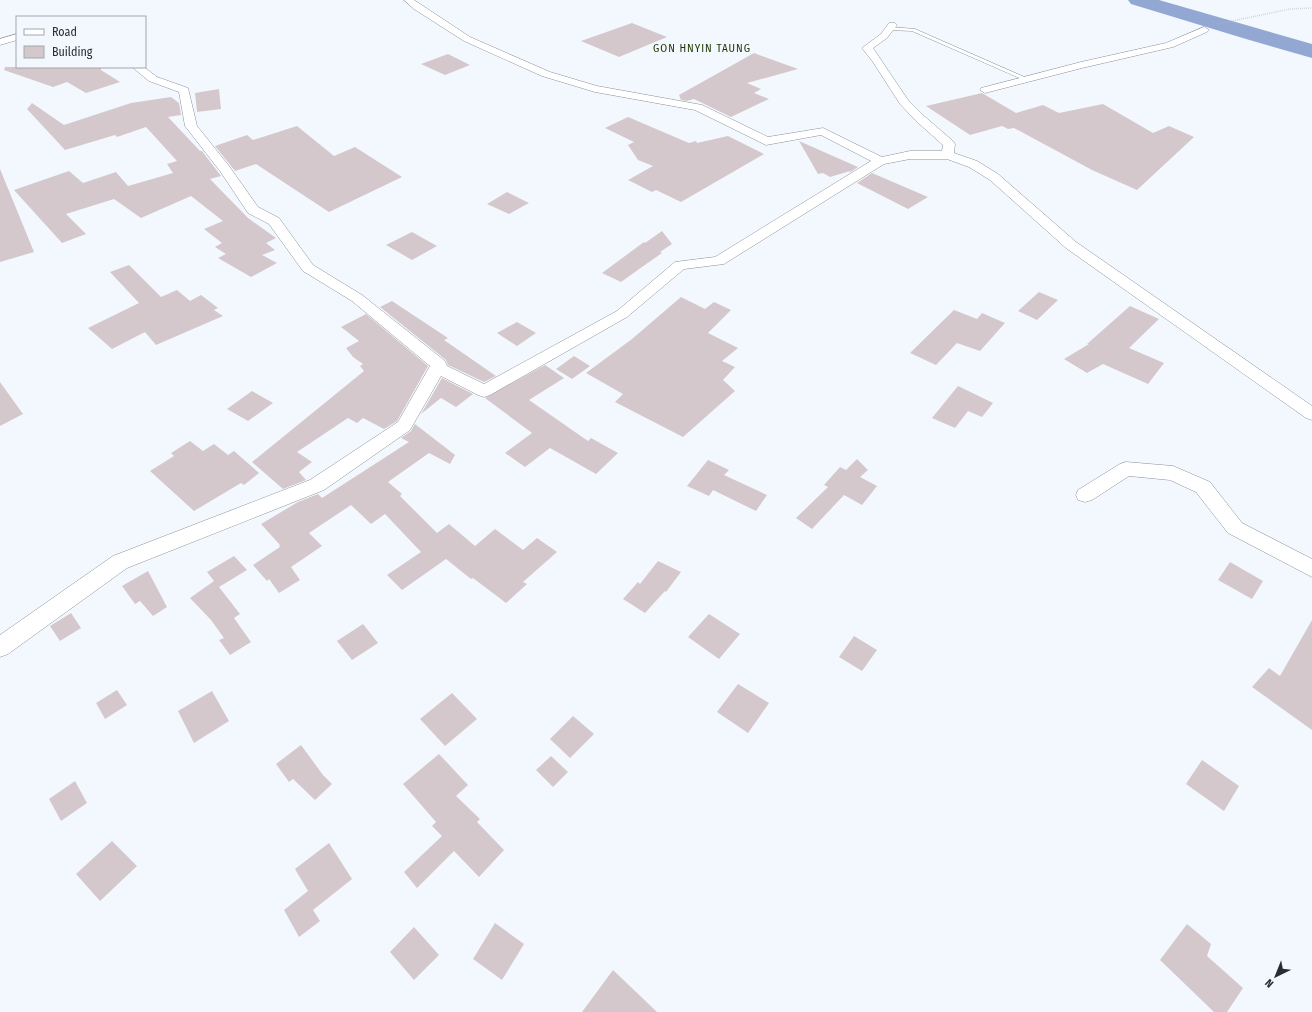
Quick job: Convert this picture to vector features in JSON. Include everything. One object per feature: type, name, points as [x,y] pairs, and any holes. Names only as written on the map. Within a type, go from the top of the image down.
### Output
[{"type":"street","points":[[409,0],[417,7],[467,39],[546,74],[595,89],[698,107],[766,141],[823,131],[880,161]]},
{"type":"street","points":[[892,27],[884,36],[867,48],[877,58],[904,102],[929,127],[949,144],[948,155]]},
{"type":"street","points":[[985,90],[1169,45],[1204,30]]},
{"type":"street","points":[[0,42],[16,37]]},
{"type":"street","points":[[0,647],[120,562],[317,485],[404,426],[439,365],[357,298],[308,268],[274,221],[253,210],[226,169],[190,126],[184,90],[153,79],[138,68]]},
{"type":"street","points":[[437,368],[484,391],[622,314],[680,265],[719,261],[880,161],[910,155],[948,155],[973,164],[994,177],[1071,245],[1312,414]]},
{"type":"street","points":[[1085,495],[1126,469],[1173,473],[1203,487],[1235,528],[1312,569]]},
{"type":"lane","points":[[892,27],[913,30],[1026,79]]},
{"type":"path","points":[[1204,30],[1217,24],[1290,9],[1312,8]]},
{"type":"building","points":[[632,23],[667,37],[619,57],[581,41]]},
{"type":"building","points":[[754,53],[798,69],[747,83],[761,89],[754,93],[769,99],[731,117],[694,99],[687,101],[681,100],[679,95]]},
{"type":"building","points":[[448,54],[470,65],[445,75],[421,64]]},
{"type":"building","points":[[5,67],[101,68],[101,70],[120,82],[86,93],[67,82],[53,87],[4,70]]},
{"type":"building","points":[[219,89],[221,109],[197,112],[195,93]]},
{"type":"building","points":[[982,93],[1016,113],[1043,105],[1059,113],[1103,104],[1153,133],[1169,126],[1194,137],[1137,190],[1092,170],[1014,128],[1008,129],[1002,126],[970,135],[926,106]]},
{"type":"building","points":[[171,97],[179,103],[181,115],[168,117],[200,151],[202,151],[221,176],[210,179],[248,218],[276,238],[266,243],[275,250],[262,255],[277,263],[251,277],[218,258],[226,254],[215,247],[222,243],[204,229],[223,221],[191,196],[141,218],[114,199],[66,214],[86,234],[62,243],[14,190],[69,171],[83,183],[116,172],[128,186],[173,173],[167,164],[177,161],[146,127],[117,137],[115,135],[65,150],[27,109],[32,103],[64,125],[131,103]]},
{"type":"building","points":[[628,117],[689,143],[696,141],[697,143],[728,136],[764,154],[681,202],[656,190],[652,192],[628,180],[653,166],[638,160],[628,145],[634,142],[605,128]]},
{"type":"building","points":[[297,126],[334,156],[355,147],[402,177],[329,212],[256,164],[235,171],[215,146],[247,135],[253,140]]},
{"type":"building","points":[[799,141],[858,167],[849,173],[850,171],[830,177],[823,173],[818,174]]},
{"type":"building","points":[[0,169],[34,252],[0,262]]},
{"type":"building","points":[[872,173],[928,197],[908,209],[857,183]]},
{"type":"building","points":[[507,192],[529,203],[509,214],[487,204]]},
{"type":"building","points":[[662,231],[672,244],[660,252],[662,253],[621,282],[602,273],[644,242],[645,243]]},
{"type":"building","points":[[412,232],[437,246],[412,260],[386,245]]},
{"type":"building","points":[[129,265],[161,297],[177,290],[190,301],[201,295],[218,308],[214,310],[223,316],[156,345],[145,332],[112,349],[88,328],[139,303],[110,272]]},
{"type":"building","points":[[1039,292],[1058,300],[1037,320],[1018,311]]},
{"type":"building","points":[[681,297],[705,309],[714,302],[731,310],[708,333],[738,348],[722,361],[735,367],[723,380],[735,391],[683,437],[615,402],[623,394],[586,373],[632,339]]},
{"type":"building","points":[[392,301],[448,338],[444,340],[496,376],[484,382],[448,365],[446,360],[380,307]]},
{"type":"building","points":[[1130,306],[1159,319],[1129,348],[1164,363],[1148,384],[1103,364],[1087,373],[1064,359],[1089,344],[1087,344]]},
{"type":"building","points":[[954,310],[977,319],[982,313],[1005,323],[980,351],[957,343],[936,365],[910,353]]},
{"type":"building","points":[[366,314],[428,366],[397,421],[384,429],[363,418],[357,423],[348,418],[297,452],[312,462],[299,472],[306,480],[283,489],[252,462],[364,371],[360,366],[363,364],[353,357],[346,348],[359,341],[341,327]]},
{"type":"building","points":[[517,322],[536,333],[517,346],[497,333]]},
{"type":"building","points":[[574,356],[590,366],[572,379],[556,369]]},
{"type":"building","points":[[545,365],[564,378],[529,400],[588,441],[591,438],[618,453],[596,474],[550,448],[525,467],[505,453],[532,433],[485,398]]},
{"type":"building","points":[[442,378],[473,394],[456,407],[441,398],[421,414]]},
{"type":"building","points":[[0,382],[23,414],[0,426]]},
{"type":"building","points":[[958,386],[993,403],[982,417],[968,411],[955,428],[932,418]]},
{"type":"building","points":[[252,391],[273,403],[248,421],[227,409]]},
{"type":"building","points":[[415,424],[455,455],[450,464],[429,453],[388,482],[402,494],[400,496],[437,533],[449,524],[475,546],[495,529],[523,550],[537,538],[557,552],[523,582],[527,584],[506,603],[473,578],[471,579],[446,559],[402,590],[387,575],[421,552],[385,514],[371,524],[351,505],[309,533],[322,546],[291,567],[300,580],[279,593],[269,579],[267,581],[253,565],[280,547],[280,545],[261,524],[298,502],[318,494],[322,498],[409,442],[401,438],[411,431]]},
{"type":"building","points":[[190,441],[203,451],[214,444],[228,455],[234,451],[259,473],[244,485],[241,483],[194,511],[150,471],[174,456],[171,453]]},
{"type":"building","points":[[857,459],[868,470],[860,477],[877,486],[862,505],[844,495],[812,529],[796,518],[828,487],[824,485],[840,467],[846,470]]},
{"type":"building","points":[[708,460],[729,470],[724,475],[767,495],[756,511],[713,490],[709,496],[687,486]]},
{"type":"building","points":[[234,556],[247,570],[219,587],[240,614],[234,618],[251,642],[230,655],[219,640],[224,638],[211,620],[190,598],[214,581],[207,572]]},
{"type":"building","points":[[658,561],[681,572],[666,592],[665,591],[645,613],[623,599],[638,582],[640,584]]},
{"type":"building","points":[[1230,562],[1263,581],[1252,599],[1218,580]]},
{"type":"building","points":[[148,571],[167,607],[153,616],[140,601],[135,604],[122,586]]},
{"type":"building","points":[[71,613],[81,628],[60,641],[50,626]]},
{"type":"building","points":[[709,614],[740,634],[719,659],[688,637]]},
{"type":"building","points":[[1312,620],[1312,730],[1252,687],[1269,668],[1280,676]]},
{"type":"building","points":[[363,624],[378,643],[352,660],[337,641]]},
{"type":"building","points":[[854,636],[877,650],[862,671],[839,657]]},
{"type":"building","points":[[738,684],[769,703],[748,733],[717,712]]},
{"type":"building","points":[[117,690],[127,705],[105,719],[96,703]]},
{"type":"building","points":[[212,691],[229,721],[194,743],[178,711]]},
{"type":"building","points":[[452,693],[477,719],[445,746],[420,719]]},
{"type":"building","points":[[573,716],[594,734],[570,758],[550,739]]},
{"type":"building","points":[[301,745],[323,775],[332,784],[315,800],[293,779],[289,782],[276,764]]},
{"type":"building","points":[[439,754],[468,785],[456,796],[480,819],[477,822],[504,850],[479,877],[454,851],[417,888],[404,872],[442,836],[432,826],[436,822],[403,784]]},
{"type":"building","points":[[551,756],[568,772],[553,787],[536,770]]},
{"type":"building","points":[[1202,760],[1239,786],[1224,811],[1186,784]]},
{"type":"building","points":[[75,781],[87,803],[61,821],[49,799]]},
{"type":"building","points":[[112,841],[137,866],[100,901],[76,874]]},
{"type":"building","points":[[329,843],[352,879],[313,910],[320,921],[299,937],[284,910],[308,891],[295,869]]},
{"type":"building","points":[[495,923],[524,944],[502,980],[473,959]]},
{"type":"building","points":[[1187,924],[1211,944],[1207,956],[1243,988],[1227,1012],[1214,1012],[1160,960]]},
{"type":"building","points":[[414,927],[439,955],[414,980],[390,952]]},
{"type":"building","points":[[613,970],[657,1012],[582,1012]]},
{"type":"waterway","points":[[1138,0],[1253,35],[1312,51]]},
{"type":"district","name":"GON HNYIN TAUNG","points":[[702,48]]}]
